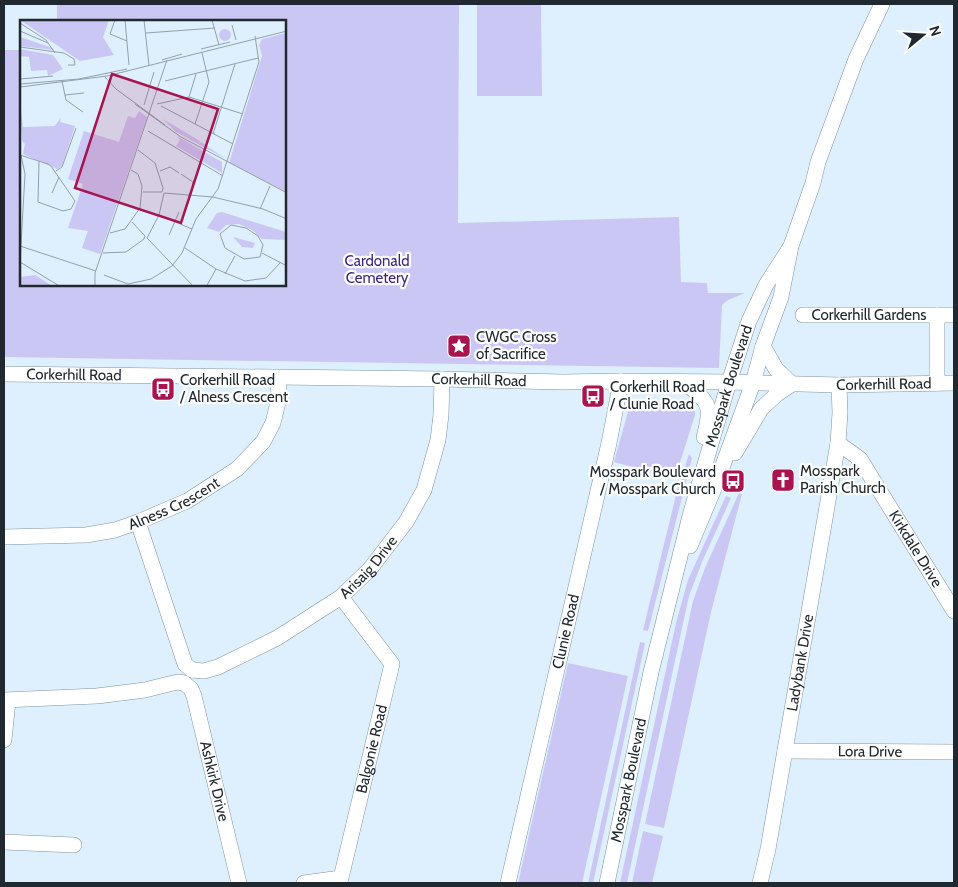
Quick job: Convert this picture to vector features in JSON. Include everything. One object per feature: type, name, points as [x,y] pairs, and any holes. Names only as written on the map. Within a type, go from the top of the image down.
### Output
[{"type":"street","name":"Mosspark Boulevard","points":[[671,590],[716,484],[753,383],[763,346],[780,298],[791,246],[813,183],[818,162],[856,60],[882,4]]},
{"type":"street","name":"Mosspark Boulevard","points":[[607,883],[651,672],[691,512],[729,382],[750,321],[766,285],[791,246]]},
{"type":"street","name":"Corkerhill Gardens","points":[[803,315],[954,315]]},
{"type":"street","name":"Corkerhill Gardens","points":[[937,315],[937,383]]},
{"type":"street","points":[[716,484],[762,410],[777,394],[792,384],[776,370],[763,346]]},
{"type":"street","name":"Corkerhill Road","points":[[4,374],[563,382],[729,382],[839,385],[954,383]]},
{"type":"street","name":"Alness Crescent","points":[[4,537],[86,535],[115,530],[187,501],[238,469],[263,442],[273,423],[279,398],[278,378]]},
{"type":"street","name":"Arisaig Drive","points":[[192,670],[204,671],[218,667],[277,638],[342,597],[370,568],[406,522],[424,490],[438,440],[442,380]]},
{"type":"street","name":"Clunie Road","points":[[508,883],[607,453],[621,381]]},
{"type":"street","points":[[684,382],[701,397],[709,410],[695,473],[691,512]]},
{"type":"street","points":[[838,443],[839,385]]},
{"type":"street","name":"Kirkdale Drive","points":[[838,443],[860,460],[954,611]]},
{"type":"street","name":"Ladybank Drive","points":[[760,883],[768,849],[838,443]]},
{"type":"street","points":[[4,740],[6,700],[97,696],[145,690],[178,682],[184,684],[192,670],[185,664],[138,522]]},
{"type":"street","name":"Balgonie Road","points":[[304,883],[341,878],[392,664],[342,597]]},
{"type":"street","name":"Ashkirk Drive","points":[[184,684],[191,689],[194,696],[239,883]]},
{"type":"street","name":"Lora Drive","points":[[785,751],[954,752]]},
{"type":"street","points":[[4,842],[74,845]]},
{"type":"green space","name":"Cardonald Cemetery","points":[[57,4],[459,4],[458,223],[679,217],[681,282],[707,283],[708,293],[745,293],[728,300],[722,305],[719,368],[4,357],[4,50],[20,50],[20,286],[286,286],[286,20],[57,20]]},
{"type":"green space","points":[[477,4],[541,4],[542,96],[477,96]]},
{"type":"green space","points":[[692,402],[695,408],[695,415],[675,478],[614,462],[632,403]]},
{"type":"green space","points":[[689,454],[692,458],[648,631],[643,630],[677,491]]},
{"type":"green space","points":[[739,493],[742,494],[711,612],[664,828],[645,824],[693,601],[705,568]]},
{"type":"green space","points":[[726,496],[731,498],[689,596],[627,883],[620,883],[676,623],[688,580]]},
{"type":"green space","points":[[640,642],[645,643],[593,883],[588,883]]},
{"type":"green space","points":[[568,663],[628,676],[582,883],[518,883]]},
{"type":"green space","points":[[643,831],[663,836],[652,883],[632,883]]},
{"type":"place","name":"CWGC Cross of Sacrifice","points":[[459,346]]},
{"type":"place","name":"Corkerhill Road / Alness Crescent","points":[[163,389]]},
{"type":"place","name":"Corkerhill Road / Clunie Road","points":[[593,396]]},
{"type":"place","name":"Mosspark Parish Church","points":[[783,480]]},
{"type":"place","name":"Mosspark Boulevard / Mosspark Church","points":[[733,481]]}]
